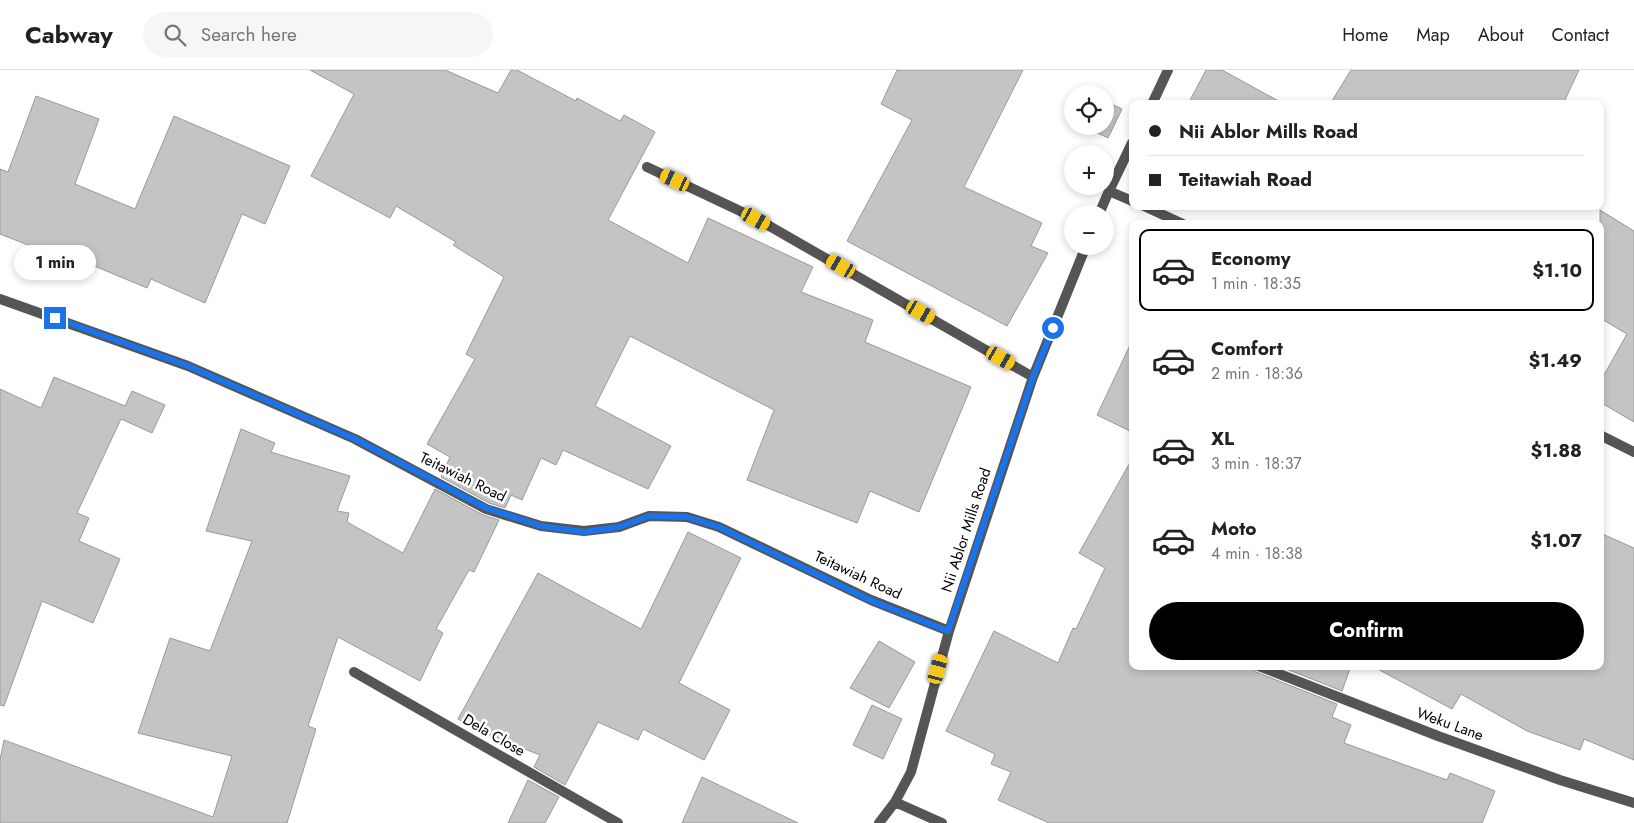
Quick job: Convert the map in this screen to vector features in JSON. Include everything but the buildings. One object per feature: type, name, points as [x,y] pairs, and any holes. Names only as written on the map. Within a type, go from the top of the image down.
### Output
[{"type":"street","points":[[1154,100],[1168,70]]},
{"type":"street","points":[[1114,180],[1129,148]]},
{"type":"street","points":[[647,166],[756,219],[1033,377]]},
{"type":"street","points":[[1114,193],[1129,200]]},
{"type":"street","points":[[1153,210],[1174,220]]},
{"type":"street","name":"Nii Ablor Mills Road","points":[[879,823],[895,802],[911,772],[948,631],[1033,377],[1082,255]]},
{"type":"street","name":"Teitawiah Road","points":[[0,299],[188,366],[355,439],[486,508],[541,526],[584,532],[619,527],[649,516],[687,517],[719,527],[870,600],[948,631]]},
{"type":"street","points":[[1604,437],[1634,452]]},
{"type":"street","name":"Weku Lane","points":[[1269,670],[1438,736],[1560,780],[1634,803]]},
{"type":"street","name":"Dela Close","points":[[354,672],[618,823]]},
{"type":"street","points":[[895,802],[942,823]]},
{"type":"route","points":[[55,318],[188,366],[355,439],[486,508],[541,526],[584,532],[619,527],[649,516],[687,517],[719,527],[870,600],[948,631],[1033,377],[1053,328]]}]
